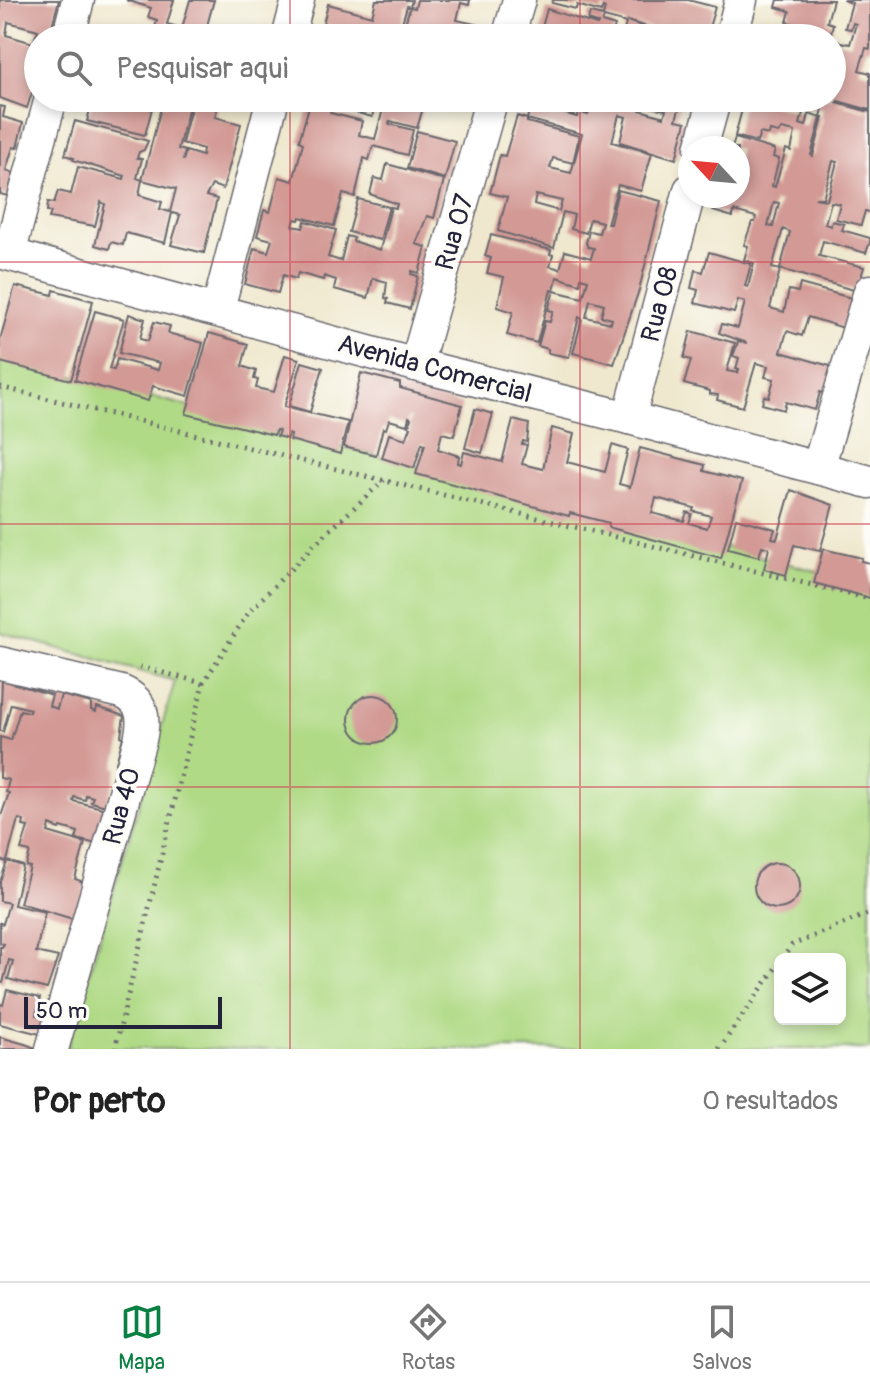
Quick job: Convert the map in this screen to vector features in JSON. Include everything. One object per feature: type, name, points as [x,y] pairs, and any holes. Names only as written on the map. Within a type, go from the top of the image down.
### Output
[{"type":"street","points":[[72,24],[78,0]]},
{"type":"street","points":[[292,24],[298,0]]},
{"type":"street","points":[[512,24],[519,0]]},
{"type":"street","points":[[735,24],[741,0]]},
{"type":"street","points":[[5,253],[47,112]]},
{"type":"street","points":[[218,309],[269,112]]},
{"type":"street","name":"Rua 07","points":[[416,365],[488,112]]},
{"type":"street","points":[[704,136],[711,112]]},
{"type":"street","name":"Rua 08","points":[[629,418],[685,208]]},
{"type":"street","name":"Avenida Comercial","points":[[5,253],[416,365],[870,482]]},
{"type":"street","points":[[818,468],[870,291]]},
{"type":"street","name":"Rua 40","points":[[0,663],[122,692],[138,703],[143,718],[140,740],[52,1049]]},
{"type":"path","points":[[0,387],[870,599]]},
{"type":"path","points":[[203,683],[248,613],[315,544],[384,480]]},
{"type":"path","points":[[786,953],[792,945],[870,913]]},
{"type":"path","points":[[719,1049],[774,970]]},
{"type":"green space","points":[[0,357],[870,585],[870,1049],[67,1049],[175,681],[0,632]]},
{"type":"building","points":[[0,0],[59,0],[52,24],[24,26],[8,22],[6,35],[24,40],[24,107],[0,98]]},
{"type":"building","points":[[126,0],[174,0],[167,24],[156,24],[157,20],[148,17],[151,8]]},
{"type":"building","points":[[190,0],[214,0],[207,24],[183,24]]},
{"type":"building","points":[[376,0],[412,0],[402,24],[323,24],[328,4],[372,16]]},
{"type":"building","points":[[417,0],[470,0],[469,5],[461,3],[457,20],[475,24],[405,24],[410,7],[415,8]]},
{"type":"building","points":[[553,0],[688,0],[715,7],[710,24],[637,24],[627,21],[635,24],[626,24],[604,17],[602,22],[608,24],[598,24],[588,20],[590,13],[603,16],[603,7],[601,12],[577,5],[576,9],[552,3]]},
{"type":"building","points":[[778,0],[833,0],[827,22],[833,24],[787,22],[790,11],[776,7]]},
{"type":"building","points":[[843,0],[870,0],[870,49],[866,48],[859,70],[870,73],[870,110],[846,103],[846,43],[850,44],[856,24],[853,23],[851,29],[846,28],[852,3]]},
{"type":"building","points":[[547,9],[594,24],[543,24]]},
{"type":"building","points":[[846,105],[870,112],[870,212],[865,211],[861,225],[836,219],[840,204],[831,202],[825,224],[831,226],[832,221],[844,224],[842,230],[870,238],[870,242],[866,253],[823,241],[819,256],[864,267],[857,291],[780,269],[790,232],[783,229],[772,268],[780,270],[770,308],[784,312],[789,290],[798,292],[800,284],[855,299],[847,329],[808,317],[802,336],[787,331],[781,352],[837,368],[830,395],[820,392],[815,410],[786,402],[784,410],[762,404],[764,396],[769,397],[774,379],[765,377],[768,366],[756,363],[743,407],[717,400],[718,395],[710,394],[710,391],[684,384],[691,360],[684,358],[691,331],[735,343],[727,371],[738,373],[739,358],[733,356],[738,341],[747,343],[719,333],[722,324],[738,328],[745,302],[738,300],[734,313],[695,303],[698,290],[691,288],[695,270],[703,272],[709,252],[751,264],[745,286],[748,287],[754,263],[744,260],[748,246],[744,245],[756,217],[734,211],[733,217],[713,211],[714,208],[750,208],[750,142],[775,150],[773,157],[779,159],[772,186],[775,187],[786,149],[791,151],[795,132],[782,129],[778,133],[770,131],[769,135],[760,133],[757,142],[750,140],[750,136],[735,136],[741,112],[799,112],[803,113],[800,124],[806,126],[809,114],[821,118],[822,112],[846,112]],"holes":[[[823,118],[813,156],[811,155]],[[833,161],[837,162],[827,200],[815,198],[823,198]],[[774,202],[779,203],[773,227],[768,226]]]},
{"type":"building","points":[[0,106],[5,107],[3,117],[23,123],[17,148],[13,147],[6,170],[13,173],[8,196],[0,194]]},
{"type":"building","points":[[89,112],[151,112],[145,135],[87,121]]},
{"type":"building","points":[[160,112],[187,112],[178,149],[185,151],[183,161],[186,151],[202,156],[203,149],[182,143],[190,112],[216,112],[215,117],[241,124],[223,189],[212,185],[206,196],[217,199],[204,253],[171,245],[180,215],[172,213],[165,243],[126,233],[123,245],[111,242],[109,249],[95,245],[105,204],[101,202],[95,226],[49,218],[48,202],[54,203],[58,191],[71,194],[78,167],[124,179],[125,176],[65,155],[75,121],[148,141],[137,158],[142,159],[137,178],[142,180]],"holes":[[[142,180],[176,189],[170,212],[160,209],[162,202],[139,195]]]},
{"type":"building","points":[[307,112],[330,112],[362,121],[359,135],[375,139],[382,112],[422,112],[417,128],[390,121],[389,124],[413,130],[407,155],[373,146],[369,160],[364,158],[355,197],[343,194],[334,226],[300,217],[299,220],[295,219],[293,226],[303,228],[305,221],[336,230],[328,257],[341,261],[347,236],[380,250],[391,207],[396,208],[397,204],[370,194],[374,178],[383,180],[387,164],[444,180],[434,218],[427,216],[416,244],[426,247],[419,273],[412,271],[411,274],[418,276],[410,309],[387,303],[387,282],[373,278],[368,298],[334,289],[336,280],[298,273],[296,279],[283,275],[278,293],[245,284],[254,248],[268,252],[272,240],[257,236],[264,210],[270,212],[279,177],[293,181],[303,143],[299,141]]},
{"type":"building","points":[[354,112],[373,112],[372,117]]},
{"type":"building","points":[[529,112],[559,112],[577,117],[579,112],[588,115],[590,112],[647,112],[664,117],[665,112],[678,112],[676,120],[686,122],[682,136],[678,136],[676,159],[620,142],[626,117],[619,115],[612,142],[652,153],[641,191],[618,185],[607,224],[610,224],[618,190],[661,201],[639,290],[614,364],[573,353],[582,319],[579,317],[569,357],[548,353],[548,349],[538,346],[545,321],[550,322],[553,311],[548,310],[554,291],[551,290],[537,343],[507,335],[513,312],[497,307],[504,277],[487,273],[491,258],[485,256],[491,235],[551,250],[550,266],[560,269],[565,251],[591,258],[594,248],[586,243],[589,231],[599,233],[602,222],[590,219],[586,233],[571,229],[574,215],[563,212],[554,248],[498,231],[507,197],[490,193],[500,155],[505,156],[517,116],[527,119]],"holes":[[[527,119],[582,134],[571,173],[550,168],[553,158],[573,163],[579,136],[527,122]],[[536,195],[562,201],[559,211],[534,204]],[[557,277],[580,284],[581,278],[588,280],[583,298],[554,291]],[[590,300],[604,304],[601,316],[612,319],[611,323],[586,317]]]},
{"type":"building","points":[[417,131],[455,141],[445,179],[407,168]]},
{"type":"building","points":[[358,199],[389,207],[380,240],[349,232]]},
{"type":"building","points":[[15,286],[53,295],[54,290],[93,301],[71,380],[0,362],[0,340]]},
{"type":"building","points":[[95,311],[124,319],[109,369],[114,370],[117,359],[158,370],[160,363],[119,353],[129,314],[145,319],[140,339],[148,341],[154,322],[170,326],[168,333],[203,343],[188,396],[153,386],[148,401],[75,380]]},
{"type":"building","points":[[209,333],[248,344],[242,366],[256,371],[256,388],[274,392],[285,355],[299,359],[284,407],[348,422],[340,454],[290,440],[291,435],[288,434],[287,439],[277,436],[279,431],[276,430],[274,435],[186,414]]},
{"type":"building","points":[[302,362],[323,368],[310,412],[289,406]]},
{"type":"building","points":[[361,373],[400,383],[400,388],[462,405],[454,436],[442,433],[438,449],[459,456],[458,463],[461,464],[464,452],[502,462],[513,420],[529,424],[527,442],[523,441],[522,444],[527,445],[522,464],[543,469],[552,428],[574,434],[567,462],[605,472],[612,445],[628,450],[619,484],[630,487],[640,448],[705,465],[704,471],[742,481],[721,558],[608,527],[609,523],[570,513],[569,516],[416,474],[425,444],[422,443],[414,468],[382,458],[389,434],[406,439],[411,427],[409,417],[407,425],[389,420],[386,429],[383,428],[376,455],[344,447]],"holes":[[[656,498],[694,508],[693,511],[711,516],[707,528],[689,523],[692,514],[687,512],[684,521],[652,513]]]},
{"type":"building","points":[[475,409],[493,414],[482,453],[465,448]]},
{"type":"building","points":[[791,490],[833,505],[820,551],[794,545],[786,575],[764,569],[769,548],[762,546],[759,557],[728,549],[736,518],[775,529],[772,538],[777,539]]},
{"type":"building","points":[[823,549],[862,558],[861,561],[870,563],[870,598],[814,583]]},
{"type":"building","points":[[2,680],[52,695],[49,706],[57,709],[61,695],[91,703],[91,710],[96,712],[97,707],[124,716],[123,737],[115,767],[118,768],[106,806],[91,802],[93,797],[86,795],[85,800],[74,797],[73,801],[106,809],[97,844],[76,839],[78,832],[61,827],[50,825],[48,832],[85,843],[75,879],[86,883],[76,920],[20,903],[30,867],[26,866],[30,852],[21,850],[28,827],[23,826],[24,821],[19,819],[17,823],[7,861],[23,866],[14,905],[45,912],[36,952],[58,957],[47,989],[8,979],[13,961],[9,960],[3,983],[0,982],[0,947],[4,944],[0,943],[0,923],[3,924],[9,903],[0,901],[0,882],[7,862],[0,860],[0,819],[9,793],[6,792],[9,780],[0,778],[0,737],[11,740],[20,710],[29,712],[30,709],[11,704],[3,732],[0,731]]},
{"type":"building","points":[[373,695],[390,702],[397,719],[390,736],[373,743],[356,736],[349,719],[356,702]]},
{"type":"building","points":[[777,863],[793,870],[800,886],[793,902],[777,909],[761,902],[754,886],[761,870]]},
{"type":"building","points":[[7,990],[40,998],[36,1015],[49,1018],[44,1035],[0,1024],[0,1004],[3,1005]]},
{"type":"building","points":[[0,1037],[25,1044],[38,1049],[0,1049]]}]
